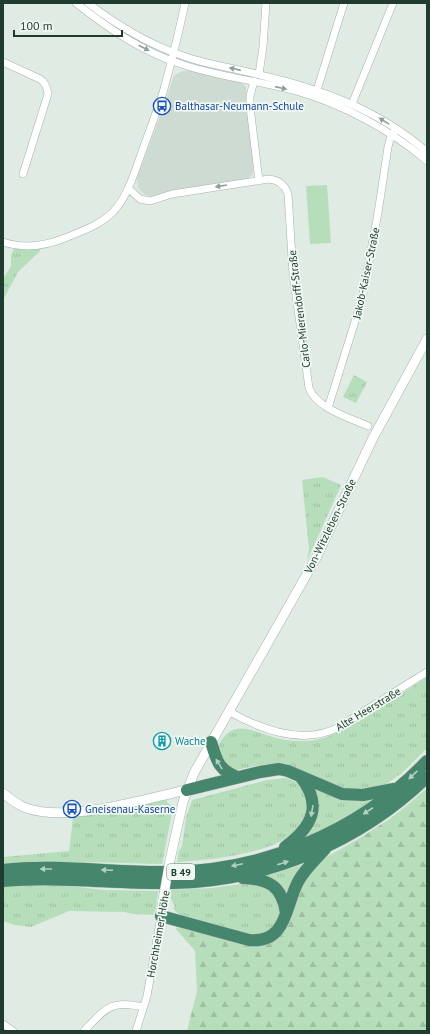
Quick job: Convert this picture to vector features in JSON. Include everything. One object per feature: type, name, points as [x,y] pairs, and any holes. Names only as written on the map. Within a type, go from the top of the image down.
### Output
[{"type":"highway","points":[[211,742],[219,765],[227,772],[237,777]]},
{"type":"highway","name":"B 49","points":[[3,870],[54,869],[149,872],[188,871],[231,866],[274,855],[308,842],[374,807],[399,787],[427,761]]},
{"type":"highway","points":[[187,790],[237,777],[279,769],[288,771],[335,792],[349,795],[371,794],[399,787]]},
{"type":"highway","points":[[274,855],[302,832],[312,817],[313,805],[311,794],[300,776]]},
{"type":"highway","name":"B 49","points":[[3,881],[43,879],[173,883],[206,881],[232,877],[280,864],[329,845],[380,816],[427,777]]},
{"type":"highway","points":[[161,916],[238,938],[254,941],[263,940],[275,933],[283,923],[299,879],[307,868],[329,845]]},
{"type":"highway","points":[[232,877],[258,879],[272,884],[281,895],[286,913]]},
{"type":"street","points":[[3,242],[18,245],[42,245],[56,242],[98,223],[117,207],[128,188],[164,90],[185,3]]},
{"type":"street","points":[[259,74],[263,47],[266,3]]},
{"type":"street","points":[[317,90],[344,3]]},
{"type":"street","points":[[354,114],[352,104],[393,3]]},
{"type":"street","points":[[83,4],[130,33],[174,53],[192,59],[268,76],[317,90],[352,104],[425,151],[427,161]]},
{"type":"street","points":[[83,4],[127,40],[172,61],[190,67],[266,84],[310,96],[394,132]]},
{"type":"street","points":[[3,62],[40,78],[48,89],[48,94],[22,174]]},
{"type":"street","points":[[248,72],[250,81],[250,107],[259,181]]},
{"type":"street","points":[[266,84],[268,76]]},
{"type":"street","points":[[343,109],[352,104]]},
{"type":"street","name":"Jakob-Kaiser-Straße","points":[[328,408],[362,299],[377,220],[388,147],[394,132]]},
{"type":"street","name":"Carlo-Mierendorff-Straße","points":[[128,188],[140,199],[150,201],[172,194],[269,179],[278,181],[284,186],[288,194],[293,274],[310,393],[321,404],[328,408],[368,426]]},
{"type":"street","name":"Von-Witzleben-Straße","points":[[230,712],[316,558],[373,438],[427,339]]},
{"type":"street","name":"Alte Heerstraße","points":[[230,712],[247,722],[278,733],[317,735],[329,732],[339,727],[427,672]]},
{"type":"street","points":[[3,793],[26,808],[60,813],[94,809],[187,790],[194,773],[211,742],[230,712]]},
{"type":"street","name":"Horchheimer Höhe","points":[[136,1031],[150,982],[170,860],[187,790]]},
{"type":"street","points":[[84,1031],[102,1012],[113,1006],[128,1004],[144,1007]]},
{"type":"street","points":[[3,1024],[14,1031]]},
{"type":"shaded area","points":[[183,71],[192,71],[242,83],[246,87],[254,165],[253,174],[248,179],[169,191],[153,196],[145,195],[138,188],[137,178],[173,78],[175,75]]},
{"type":"green space","points":[[327,185],[331,243],[310,244],[306,186]]},
{"type":"green space","points":[[14,249],[40,249],[40,251],[18,272],[3,300],[3,279],[11,266],[11,255]]},
{"type":"green space","points":[[354,375],[367,382],[356,403],[343,397]]},
{"type":"green space","points":[[323,477],[341,485],[307,561],[309,549],[302,480]]},
{"type":"green space","points":[[427,677],[427,748],[402,773],[382,787],[349,792],[277,764],[260,765],[237,770],[226,766],[218,747],[223,738],[229,732],[236,729],[251,730],[276,738],[292,741],[309,741],[328,737],[378,709]]},
{"type":"green space","points":[[285,778],[300,785],[307,800],[306,818],[296,831],[280,842],[259,850],[213,859],[177,862],[179,851],[182,846],[186,818],[192,800],[267,780]]},
{"type":"green space","points":[[311,785],[368,798],[371,803],[310,837],[308,832]]},
{"type":"green space","points":[[427,788],[427,1031],[187,1031],[197,991],[195,951],[175,928],[179,927],[264,943],[300,884],[323,859],[388,820]]},
{"type":"green space","points":[[167,800],[173,808],[162,864],[87,862],[3,865],[3,857],[69,851],[73,818]]},
{"type":"green space","points":[[307,863],[286,895],[265,876]]},
{"type":"green space","points":[[255,883],[273,890],[281,910],[273,929],[255,936],[186,918],[176,912],[173,908],[175,907],[171,899],[171,890],[212,888]]},
{"type":"green space","points":[[62,885],[104,890],[158,891],[156,909],[153,915],[124,912],[69,911],[31,927],[14,925],[3,921],[3,886]]},
{"type":"place","name":"Balthasar-Neumann-Schule","points":[[162,106]]},
{"type":"place","name":"Wache","points":[[162,741]]},
{"type":"place","name":"Gneisenau-Kaserne","points":[[72,809]]}]
